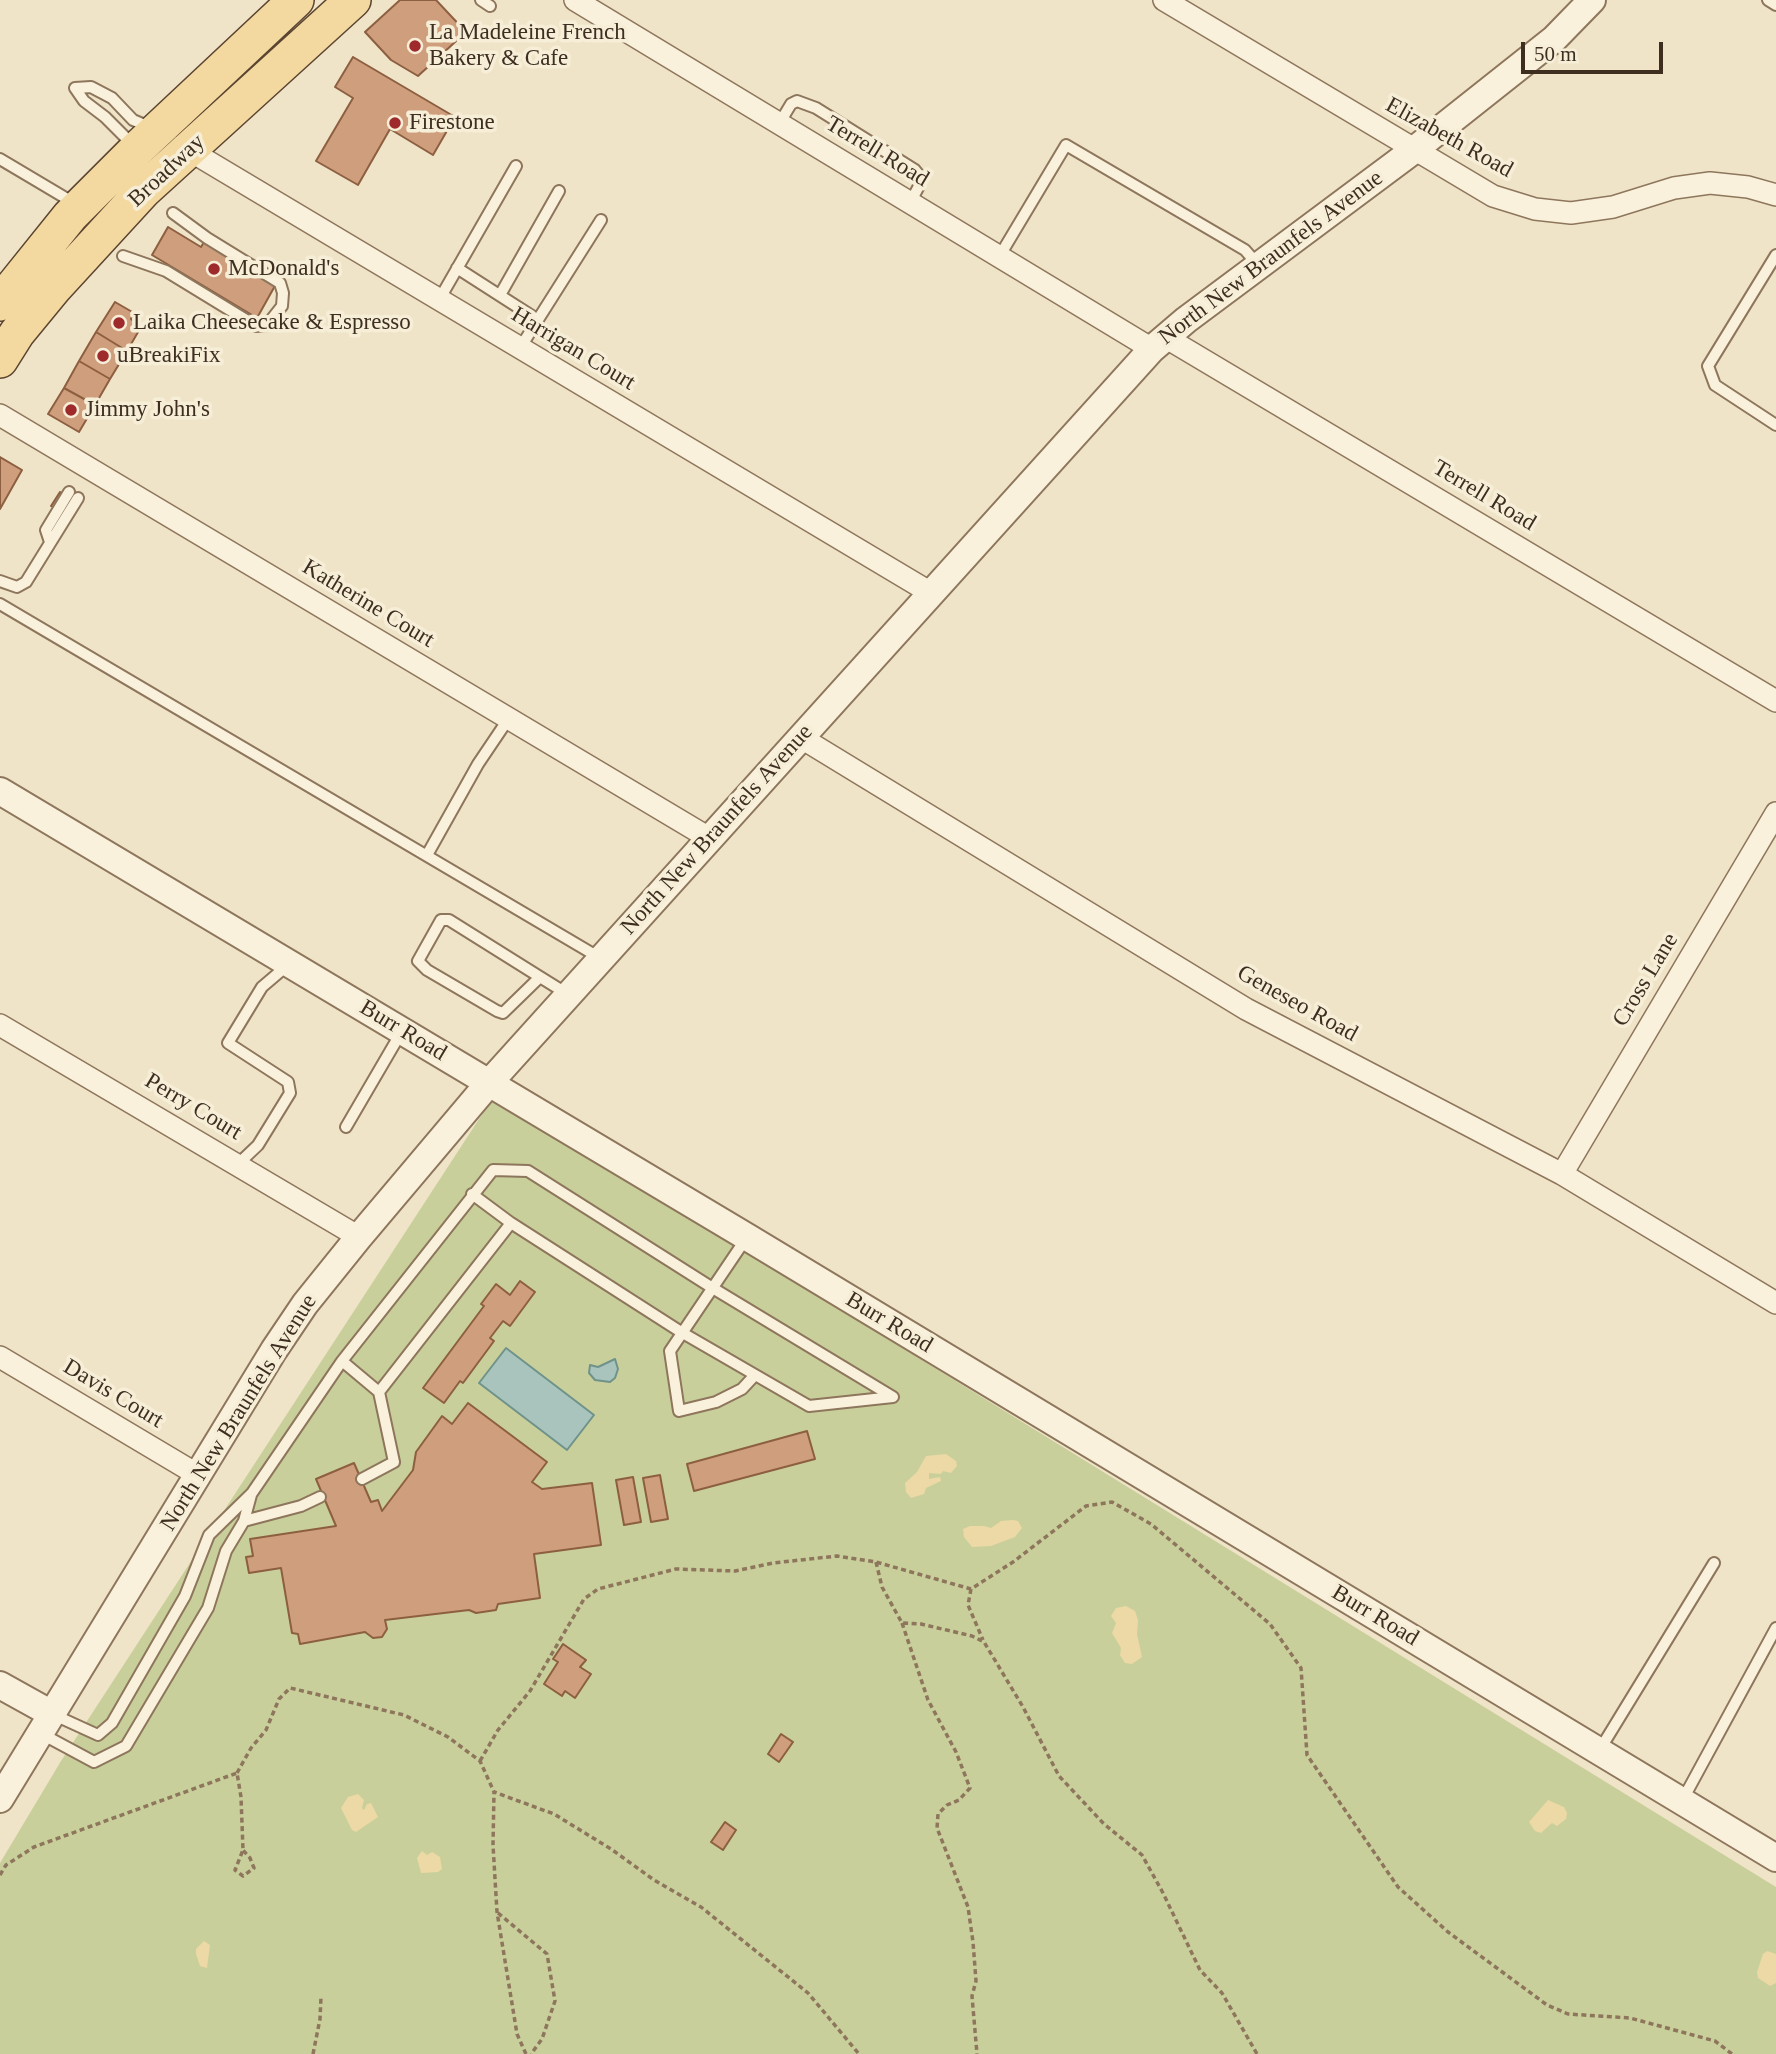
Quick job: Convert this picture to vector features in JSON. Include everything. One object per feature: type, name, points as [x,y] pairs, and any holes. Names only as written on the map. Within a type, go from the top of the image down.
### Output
[{"type":"main road","name":"Broadway","points":[[0,303],[79,206],[296,0]]},
{"type":"main road","name":"Broadway","points":[[0,360],[17,333],[90,246],[144,190],[353,0]]},
{"type":"street","name":"Elizabeth Road","points":[[1164,0],[1493,196],[1535,209],[1571,213],[1614,207],[1674,188],[1710,183],[1748,187],[1776,195]]},
{"type":"street","name":"North New Braunfels Avenue","points":[[0,1799],[274,1350],[305,1304],[489,1083],[1159,343],[1414,150],[1554,39],[1591,0]]},
{"type":"street","name":"Terrell Road","points":[[582,2],[999,257],[1159,343],[1776,701]]},
{"type":"street","name":"Harrigan Court","points":[[147,140],[188,149],[931,593]]},
{"type":"street","name":"Katherine Court","points":[[0,415],[709,838]]},
{"type":"street","name":"Geneseo Road","points":[[800,737],[1247,1009],[1562,1174],[1776,1304]]},
{"type":"street","name":"Burr Road","points":[[0,792],[747,1237],[1776,1858]]},
{"type":"street","name":"Cross Lane","points":[[1562,1174],[1776,813]]},
{"type":"street","name":"Perry Court","points":[[0,1025],[359,1237]]},
{"type":"street","name":"Davis Court","points":[[0,1357],[198,1475]]},
{"type":"street","points":[[0,1685],[46,1724]]},
{"type":"lane","points":[[1768,0],[1776,5]]},
{"type":"lane","points":[[91,87],[112,98],[147,140],[105,117],[84,101],[75,88],[91,87]]},
{"type":"lane","points":[[779,124],[791,104],[797,101],[816,108],[915,170],[919,175],[919,186],[910,203]]},
{"type":"lane","points":[[999,257],[1066,145],[1245,250],[1259,266]]},
{"type":"lane","points":[[0,159],[79,206]]},
{"type":"lane","points":[[439,300],[516,166]]},
{"type":"lane","points":[[500,295],[559,191]]},
{"type":"lane","points":[[123,256],[166,271],[256,326],[268,325],[282,306],[283,293],[280,283],[207,238],[173,213]]},
{"type":"lane","points":[[520,348],[601,220]]},
{"type":"lane","points":[[1776,255],[1708,366],[1715,385],[1776,425]]},
{"type":"lane","points":[[457,268],[538,320]]},
{"type":"lane","points":[[0,581],[17,587],[26,582],[50,542],[73,495]]},
{"type":"lane","points":[[0,604],[601,959]]},
{"type":"lane","points":[[426,855],[478,764],[509,718]]},
{"type":"lane","points":[[540,977],[503,1013],[427,970],[418,961],[441,920],[449,920],[569,995]]},
{"type":"lane","points":[[238,1164],[258,1145],[290,1093],[288,1082],[228,1043],[262,987],[289,964]]},
{"type":"lane","points":[[345,1127],[402,1031]]},
{"type":"lane","points":[[46,1724],[98,1735],[112,1723],[186,1596],[209,1535],[252,1493],[342,1361],[472,1194],[493,1170],[528,1171],[711,1287],[893,1397],[809,1406],[681,1332],[511,1223],[472,1194]]},
{"type":"lane","points":[[379,1392],[511,1223]]},
{"type":"lane","points":[[747,1237],[670,1351],[679,1411],[716,1402],[742,1390],[755,1375]]},
{"type":"lane","points":[[342,1361],[379,1392],[394,1462],[362,1479]]},
{"type":"lane","points":[[46,1724],[94,1762],[126,1746],[208,1608],[226,1551],[244,1521],[252,1493]]},
{"type":"lane","points":[[244,1521],[301,1506],[320,1497]]},
{"type":"lane","points":[[1600,1751],[1714,1563]]},
{"type":"lane","points":[[1682,1801],[1776,1629]]},
{"type":"lane","points":[[103,1731],[116,1751]]},
{"type":"path","points":[[1257,2054],[1222,1993],[1199,1970],[1164,1893],[1142,1855],[1104,1824],[1059,1776],[1023,1707],[984,1642],[968,1605],[971,1589],[1013,1562],[1086,1506],[1112,1502],[1151,1524],[1270,1624],[1301,1668],[1307,1755],[1398,1887],[1448,1932],[1547,2005],[1567,2014],[1630,2018],[1714,2041],[1732,2054]]},
{"type":"path","points":[[480,1761],[498,1730],[530,1691],[584,1600],[598,1588],[676,1569],[735,1571],[773,1563],[837,1556],[876,1562],[971,1589]]},
{"type":"path","points":[[876,1562],[882,1587],[902,1623],[928,1700],[956,1752],[970,1788],[959,1800],[947,1805],[939,1814],[937,1828],[968,1907],[976,1981],[972,1996],[977,2054]]},
{"type":"path","points":[[902,1623],[921,1624],[972,1636],[984,1642]]},
{"type":"path","points":[[243,1850],[254,1868],[243,1876],[235,1870],[243,1850],[241,1797],[237,1773],[251,1748],[266,1730],[279,1699],[290,1688],[404,1715],[448,1737],[480,1761],[494,1792],[493,1845],[497,1912],[517,2034],[528,2054],[541,2039],[555,2001],[547,1954],[497,1912]]},
{"type":"path","points":[[0,1875],[6,1865],[34,1847],[237,1773]]},
{"type":"path","points":[[494,1792],[554,1814],[611,1849],[653,1880],[701,1907],[808,1993],[859,2054]]},
{"type":"path","points":[[313,2054],[321,1997]]},
{"type":"green space","points":[[494,1096],[1776,1887],[1776,2054],[0,2054],[0,1863],[61,1761]]},
{"type":"sand","points":[[946,1454],[956,1461],[957,1466],[951,1473],[929,1473],[929,1479],[940,1477],[941,1481],[926,1488],[924,1494],[911,1498],[906,1492],[905,1483],[917,1472],[926,1456]]},
{"type":"sand","points":[[1001,1521],[1018,1521],[1022,1528],[1015,1537],[991,1546],[972,1547],[964,1537],[963,1529],[970,1526],[991,1528]]},
{"type":"sand","points":[[1126,1606],[1135,1611],[1138,1620],[1137,1634],[1142,1657],[1132,1664],[1125,1663],[1120,1655],[1121,1648],[1112,1633],[1116,1623],[1111,1616],[1116,1608]]},
{"type":"sand","points":[[358,1794],[364,1800],[362,1808],[364,1810],[367,1804],[371,1803],[378,1817],[356,1832],[352,1830],[341,1808],[348,1797]]},
{"type":"sand","points":[[1548,1800],[1564,1807],[1566,1819],[1557,1826],[1552,1823],[1541,1833],[1535,1831],[1529,1822]]},
{"type":"sand","points":[[422,1851],[427,1855],[432,1852],[440,1857],[442,1869],[438,1872],[421,1873],[417,1858]]},
{"type":"sand","points":[[204,1941],[210,1945],[207,1968],[200,1966],[196,1954],[196,1949]]},
{"type":"sand","points":[[1767,1951],[1776,1954],[1776,1983],[1770,1986],[1758,1978],[1757,1972],[1763,1954]]},
{"type":"water","points":[[506,1348],[594,1415],[567,1450],[479,1383]]},
{"type":"water","points":[[615,1359],[618,1369],[615,1378],[610,1382],[595,1380],[589,1373],[590,1365],[598,1367]]},
{"type":"building","name":"La Madeleine French Bakery & Cafe","points":[[400,0],[436,0],[466,32],[418,76],[391,60],[365,32]]},
{"type":"building","name":"Firestone","points":[[353,57],[455,117],[433,155],[390,129],[358,185],[316,161],[353,98],[335,87]]},
{"type":"building","name":"McDonald's","points":[[168,227],[201,247],[204,242],[276,284],[257,318],[152,255]]},
{"type":"building","name":"Laika Cheesecake & Espresso","points":[[115,302],[134,313],[131,319],[141,327],[127,351],[96,332]]},
{"type":"building","name":"uBreakiFix","points":[[96,332],[127,351],[110,379],[79,361]]},
{"type":"building","points":[[79,361],[110,379],[95,405],[64,388]]},
{"type":"building","name":"Jimmy John's","points":[[64,388],[95,405],[79,432],[48,414]]},
{"type":"building","points":[[0,457],[22,470],[0,509]]},
{"type":"building","points":[[60,492],[75,502],[67,515],[51,506]]},
{"type":"building","points":[[520,1281],[535,1292],[510,1326],[503,1321],[490,1338],[494,1341],[463,1383],[460,1381],[444,1403],[423,1388],[484,1306],[481,1304],[496,1284],[510,1295]]},
{"type":"building","points":[[468,1403],[547,1462],[532,1482],[542,1489],[592,1483],[601,1545],[534,1554],[540,1598],[498,1604],[496,1610],[476,1613],[469,1610],[385,1620],[387,1629],[382,1637],[373,1638],[365,1632],[300,1644],[298,1634],[292,1633],[281,1568],[249,1573],[246,1557],[253,1556],[250,1539],[336,1526],[316,1479],[354,1463],[371,1502],[378,1500],[382,1511],[413,1470],[416,1452],[442,1416],[452,1424]]},
{"type":"building","points":[[807,1431],[815,1459],[694,1491],[687,1464]]},
{"type":"building","points":[[660,1475],[668,1519],[651,1522],[643,1478]]},
{"type":"building","points":[[633,1477],[641,1522],[624,1525],[616,1480]]},
{"type":"building","points":[[563,1644],[586,1660],[580,1667],[591,1674],[575,1698],[565,1691],[562,1696],[544,1684],[558,1662],[553,1659]]},
{"type":"building","points":[[781,1734],[793,1742],[779,1762],[768,1754]]},
{"type":"building","points":[[725,1822],[736,1830],[723,1850],[711,1842]]},
{"type":"place","name":"La Madeleine French Bakery & Cafe","points":[[415,46]]},
{"type":"place","name":"Firestone","points":[[395,123]]},
{"type":"place","name":"McDonald's","points":[[214,269]]},
{"type":"place","name":"Laika Cheesecake & Espresso","points":[[119,323]]},
{"type":"place","name":"uBreakiFix","points":[[103,356]]},
{"type":"place","name":"Jimmy John's","points":[[71,410]]}]
